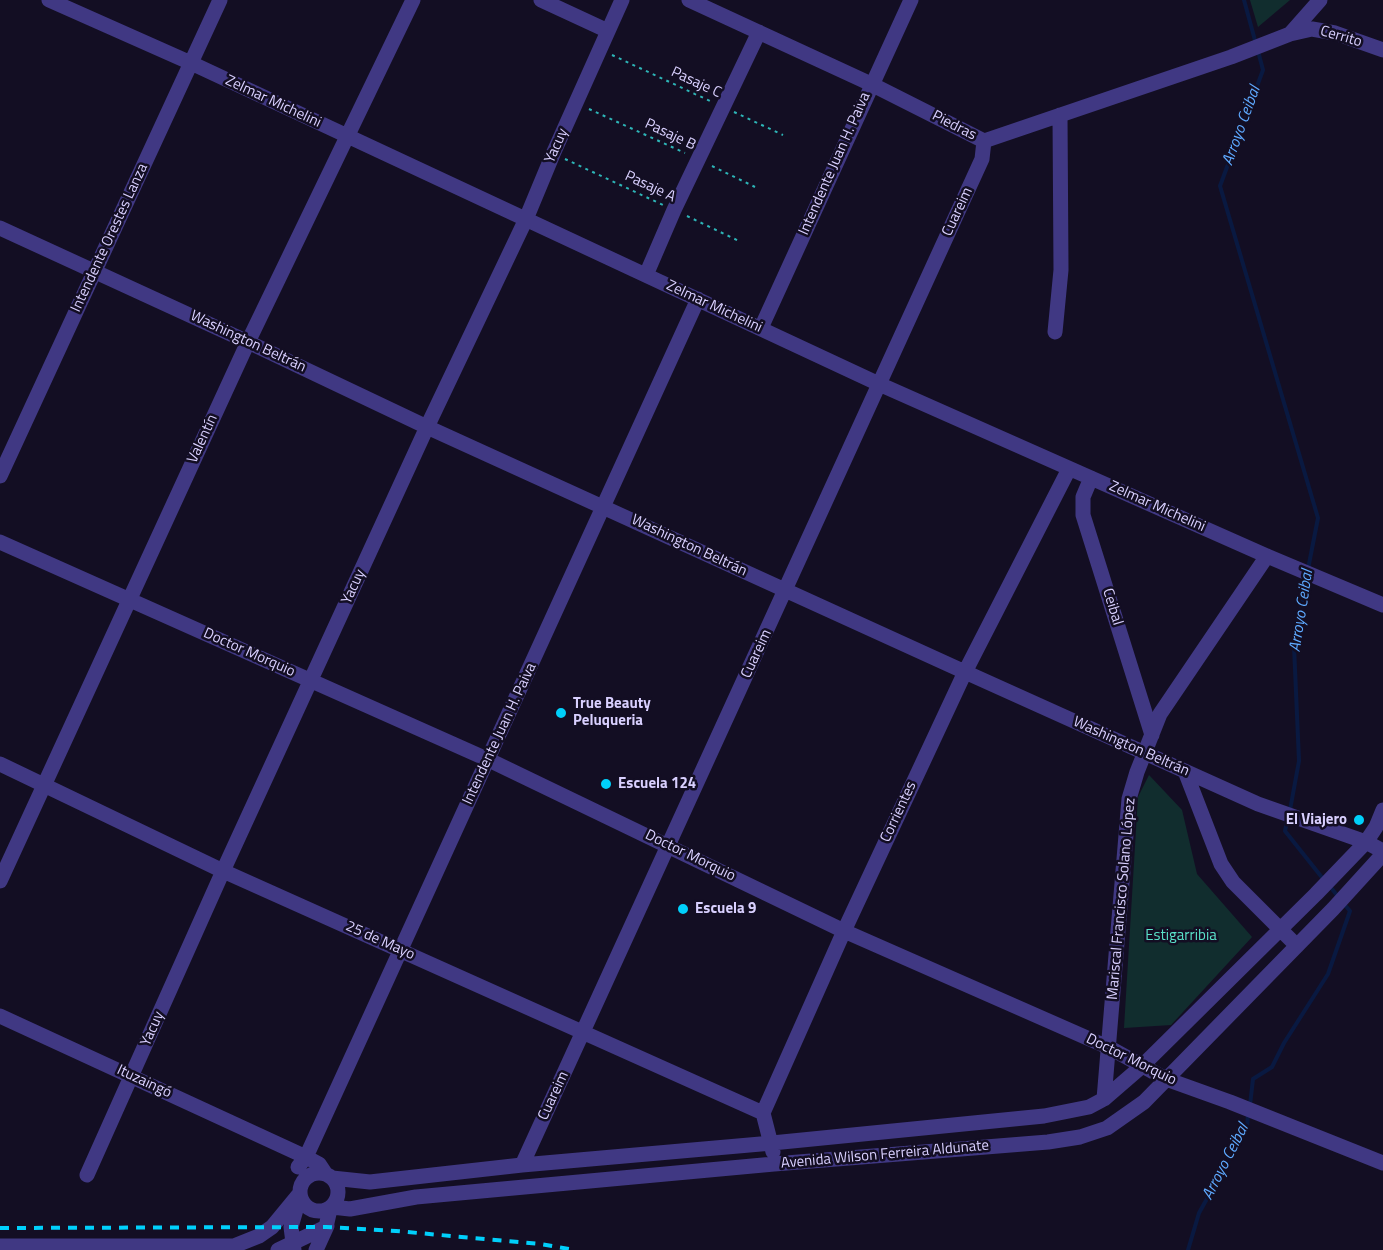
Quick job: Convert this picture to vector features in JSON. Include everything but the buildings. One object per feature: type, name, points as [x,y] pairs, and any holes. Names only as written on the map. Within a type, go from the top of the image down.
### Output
[{"type":"street","name":"Zelmar Michelini","points":[[49,0],[191,63],[879,384],[1383,605]]},
{"type":"street","name":"Intendente Orestes Lanza","points":[[0,476],[220,0]]},
{"type":"street","name":"Valentín","points":[[0,881],[248,342],[413,0]]},
{"type":"street","points":[[541,0],[608,31]]},
{"type":"street","name":"Yacuy","points":[[87,1175],[223,871],[427,427],[526,219],[622,0]]},
{"type":"street","name":"Piedras","points":[[689,0],[871,84],[984,141],[1231,57]]},
{"type":"street","name":"Intendente Juan H. Paiva","points":[[761,328],[911,0]]},
{"type":"street","points":[[1290,34],[1320,0]]},
{"type":"street","name":"Cerrito","points":[[1231,57],[1290,34],[1312,29],[1335,33],[1383,50]]},
{"type":"street","points":[[646,275],[722,106],[759,32]]},
{"type":"street","points":[[1056,332],[1061,270],[1060,115]]},
{"type":"street","name":"Cuareim","points":[[522,1165],[982,159],[984,141]]},
{"type":"street","name":"Washington Beltrán","points":[[0,228],[427,427],[1144,753],[1258,804],[1366,842],[1383,853]]},
{"type":"street","name":"Intendente Juan H. Paiva","points":[[302,1162],[489,760],[698,299]]},
{"type":"street","name":"Corrientes","points":[[763,1113],[844,931],[965,672],[1069,468]]},
{"type":"street","name":"Ceibal","points":[[1091,478],[1083,497],[1083,515],[1152,735]]},
{"type":"street","name":"Doctor Morquio","points":[[0,542],[489,760],[668,844],[844,931],[1110,1048],[1166,1079],[1383,1162]]},
{"type":"street","name":"Mariscal Francisco Solano López","points":[[1104,1099],[1129,799],[1160,714],[1268,556]]},
{"type":"street","name":"25 de Mayo","points":[[0,764],[223,871],[763,1113]]},
{"type":"street","points":[[1185,771],[1221,864],[1233,882],[1297,946]]},
{"type":"street","name":"Avenida Wilson Ferreira Aldunate","points":[[328,1175],[370,1182],[1076,1111],[1104,1099],[1141,1067],[1344,866],[1366,842],[1383,810]]},
{"type":"street","name":"Avenida Wilson Ferreira Aldunate","points":[[331,1208],[350,1209],[416,1197],[774,1164],[1048,1142],[1080,1137],[1107,1128],[1144,1102],[1333,909],[1383,853]]},
{"type":"street","name":"Ituzaingó","points":[[0,1016],[288,1150],[302,1162],[319,1164],[328,1175]]},
{"type":"street","points":[[763,1113],[772,1143],[774,1164]]},
{"type":"street","name":"Ituzaingó","points":[[300,1192],[302,1162]]},
{"type":"street","points":[[293,1247],[291,1227],[300,1192],[307,1177],[319,1173],[328,1175],[338,1187],[339,1192],[316,1250]]},
{"type":"street","points":[[300,1192],[305,1206],[314,1211],[331,1208]]},
{"type":"street","points":[[0,1246],[234,1246],[252,1240],[272,1227],[300,1192]]},
{"type":"street","name":"Avenida Wilson Ferreira Aldunate","points":[[278,1250],[293,1247],[350,1209]]},
{"type":"path","name":"Pasaje C","points":[[601,50],[783,135]]},
{"type":"path","name":"Pasaje B","points":[[576,103],[755,187]]},
{"type":"path","name":"Pasaje A","points":[[553,154],[738,241]]},
{"type":"green space","points":[[1250,0],[1290,0],[1258,27]]},
{"type":"green space","name":"Estigarribia","points":[[1149,775],[1182,810],[1197,874],[1252,937],[1171,1025],[1124,1028],[1138,797]]},
{"type":"waterway","name":"Arroyo Ceibal","points":[[1244,0],[1256,44]]},
{"type":"waterway","name":"Arroyo Ceibal","points":[[1258,51],[1263,70],[1220,186],[1318,518],[1308,569]]},
{"type":"waterway","name":"Arroyo Ceibal","points":[[1290,810],[1299,761],[1294,646],[1307,577]]},
{"type":"waterway","name":"Arroyo Ceibal","points":[[1288,817],[1285,831],[1324,880]]},
{"type":"waterway","name":"Arroyo Ceibal","points":[[1329,885],[1339,898]]},
{"type":"waterway","name":"Arroyo Ceibal","points":[[1250,1105],[1253,1079],[1272,1067],[1284,1043],[1328,974],[1350,911],[1344,904]]},
{"type":"waterway","name":"Arroyo Ceibal","points":[[1188,1250],[1199,1213],[1247,1127],[1248,1115]]},
{"type":"railway","points":[[0,1228],[326,1227],[540,1244],[575,1250]]},
{"type":"place","name":"True Beauty Peluqueria","points":[[561,713]]},
{"type":"place","name":"Escuela 124","points":[[606,784]]},
{"type":"place","name":"El Viajero","points":[[1359,820]]},
{"type":"place","name":"Escuela 9","points":[[683,909]]}]
